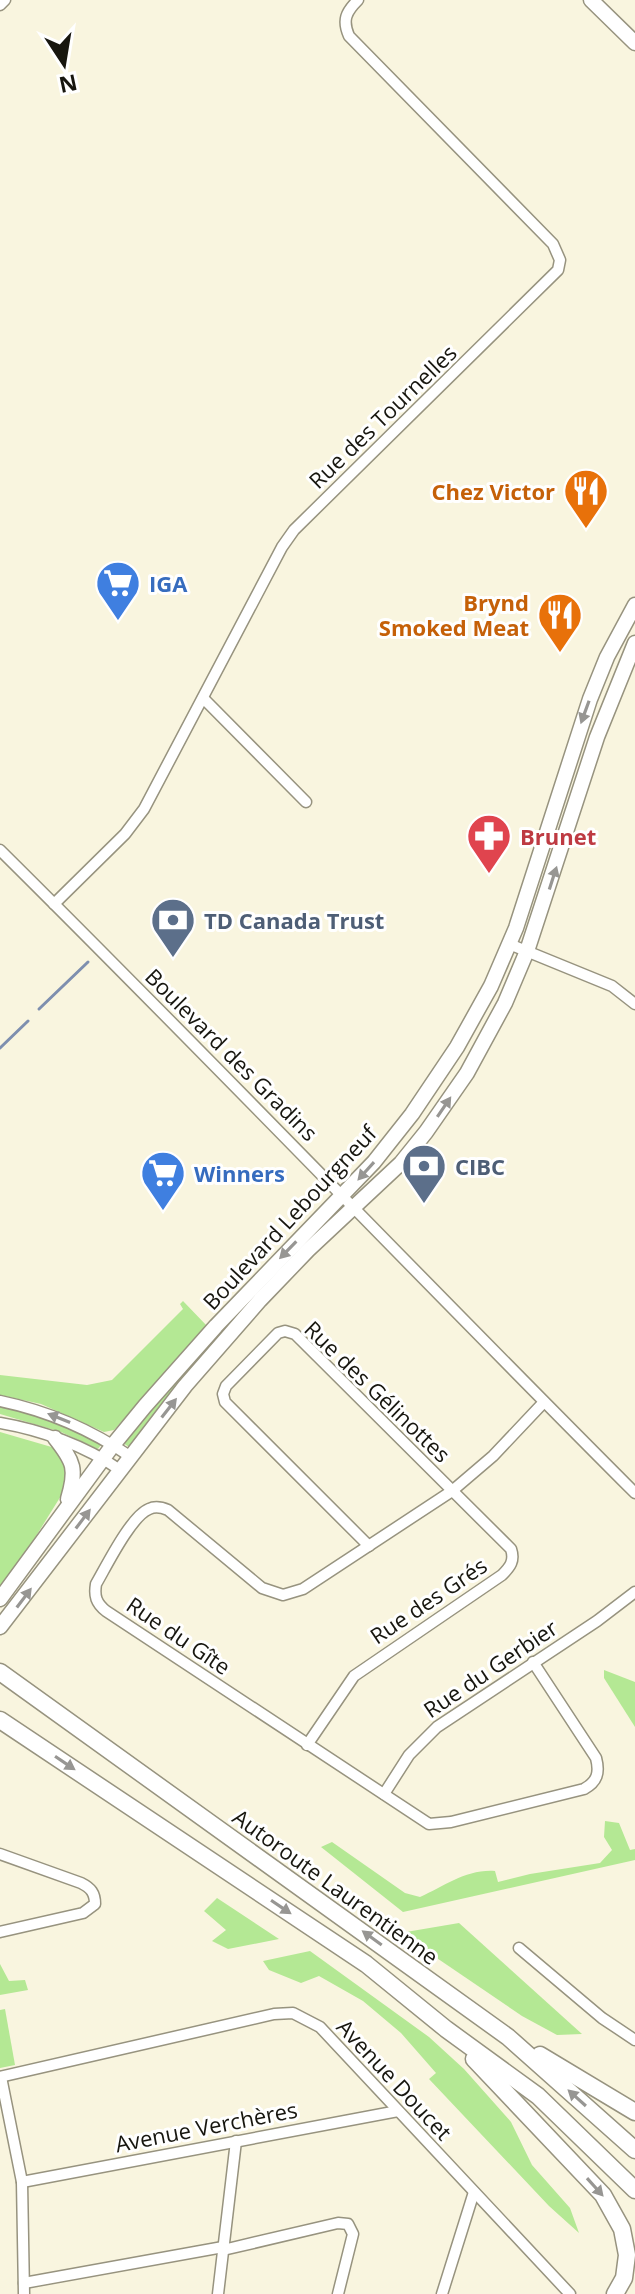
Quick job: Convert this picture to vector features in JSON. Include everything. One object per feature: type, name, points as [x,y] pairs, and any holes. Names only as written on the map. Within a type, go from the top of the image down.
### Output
[{"type":"highway","points":[[0,1658],[44,1702]]},
{"type":"highway","name":"Autoroute Laurentienne","points":[[0,1672],[508,2037],[635,2150]]},
{"type":"highway","name":"Autoroute Laurentienne","points":[[0,1720],[366,1964],[446,2029],[538,2096],[635,2190]]},
{"type":"highway","points":[[446,2029],[603,2195],[622,2229],[627,2255],[624,2278],[615,2294]]},
{"type":"highway","points":[[508,2037],[635,2112]]},
{"type":"main road","points":[[591,0],[635,43]]},
{"type":"main road","name":"Boulevard Lebourgneuf","points":[[0,1599],[113,1445],[191,1353],[393,1140],[457,1047],[474,1019],[509,944],[577,735],[615,641],[635,605]]},
{"type":"main road","name":"Boulevard Lebourgneuf","points":[[0,1627],[185,1386],[260,1300],[401,1163],[442,1111],[485,1041],[527,951],[597,737],[634,646]]},
{"type":"main road","points":[[55,1438],[73,1467],[74,1479],[65,1510]]},
{"type":"street","points":[[0,5],[5,0]]},
{"type":"street","name":"Rue des Tournelles","points":[[54,904],[135,822],[282,547],[294,530],[558,270],[560,260],[553,244],[349,36],[345,19],[348,10],[358,0]]},
{"type":"street","points":[[615,641],[634,646]]},
{"type":"street","points":[[203,698],[306,802]]},
{"type":"street","name":"Boulevard des Gradins","points":[[0,850],[356,1207],[635,1493]]},
{"type":"street","points":[[509,944],[612,986],[635,1004]]},
{"type":"street","name":"Rue des Gélinottes","points":[[369,1546],[225,1402],[223,1394],[226,1386],[278,1333],[285,1331],[295,1334],[452,1491]]},
{"type":"street","points":[[0,1401],[43,1411],[68,1421],[131,1457]]},
{"type":"street","name":"Rue du Gîte","points":[[533,1662],[596,1758],[599,1768],[592,1785],[429,1824],[100,1606],[95,1592],[96,1584],[137,1518],[151,1507],[168,1510],[262,1588],[283,1595],[303,1589],[452,1491],[493,1456],[544,1402]]},
{"type":"street","points":[[0,1423],[55,1438],[120,1470]]},
{"type":"street","name":"Rue des Grés","points":[[307,1745],[354,1676],[511,1567],[511,1549],[452,1491]]},
{"type":"street","name":"Rue du Gerbier","points":[[384,1794],[421,1740],[635,1592]]},
{"type":"street","points":[[0,1854],[88,1886],[95,1897],[95,1904],[83,1913],[0,1932]]},
{"type":"street","points":[[519,1948],[602,2018],[635,2040]]},
{"type":"street","name":"Avenue Doucet","points":[[1,2077],[274,2014],[293,2013],[320,2027],[570,2294]]},
{"type":"street","points":[[1,2077],[22,2182],[24,2288],[338,2223],[348,2224],[353,2234],[338,2294]]},
{"type":"street","name":"Avenue Verchères","points":[[22,2182],[398,2111]]},
{"type":"street","points":[[218,2294],[236,2141]]},
{"type":"street","points":[[442,2294],[474,2192]]},
{"type":"green space","points":[[183,1301],[207,1326],[114,1430],[104,1432],[41,1404],[0,1395],[0,1375],[87,1385],[112,1380],[183,1309],[180,1304]]},
{"type":"green space","points":[[221,1329],[223,1331],[129,1447],[123,1443]]},
{"type":"green space","points":[[0,1407],[39,1415],[101,1445],[98,1449],[61,1432],[0,1414]]},
{"type":"green space","points":[[0,1432],[55,1448],[68,1465],[64,1491],[0,1588]]},
{"type":"green space","points":[[604,1670],[635,1682],[635,1727],[604,1678]]},
{"type":"green space","points":[[605,1821],[619,1823],[630,1850],[635,1849],[635,1860],[403,1912],[321,1847],[332,1842],[405,1893],[420,1897],[456,1879],[484,1871],[495,1871],[498,1882],[600,1863],[612,1850],[604,1837]]},
{"type":"green space","points":[[217,1898],[279,1939],[228,1949],[212,1941],[226,1930],[204,1911]]},
{"type":"green space","points":[[459,1923],[582,2034],[557,2035],[522,2016],[400,1933]]},
{"type":"green space","points":[[310,1951],[429,2037],[464,2069],[511,2122],[532,2165],[570,2208],[579,2233],[549,2206],[429,2079],[436,2073],[401,2033],[363,2001],[319,1976],[301,1983],[269,1970],[263,1961]]},
{"type":"green space","points":[[0,1964],[9,1981],[25,1980],[28,1990],[0,1995]]},
{"type":"green space","points":[[5,2009],[15,2065],[0,2068],[0,2010]]},
{"type":"waterway","points":[[39,1009],[88,962]]},
{"type":"waterway","points":[[0,1048],[28,1021]]},
{"type":"place","name":"Chez Victor","points":[[586,530]]},
{"type":"place","name":"IGA","points":[[118,622]]},
{"type":"place","name":"Brynd Smoked Meat","points":[[560,654]]},
{"type":"place","name":"Brunet","points":[[489,875]]},
{"type":"place","name":"TD Canada Trust","points":[[173,959]]},
{"type":"place","name":"CIBC","points":[[424,1205]]},
{"type":"place","name":"Winners","points":[[163,1212]]}]
